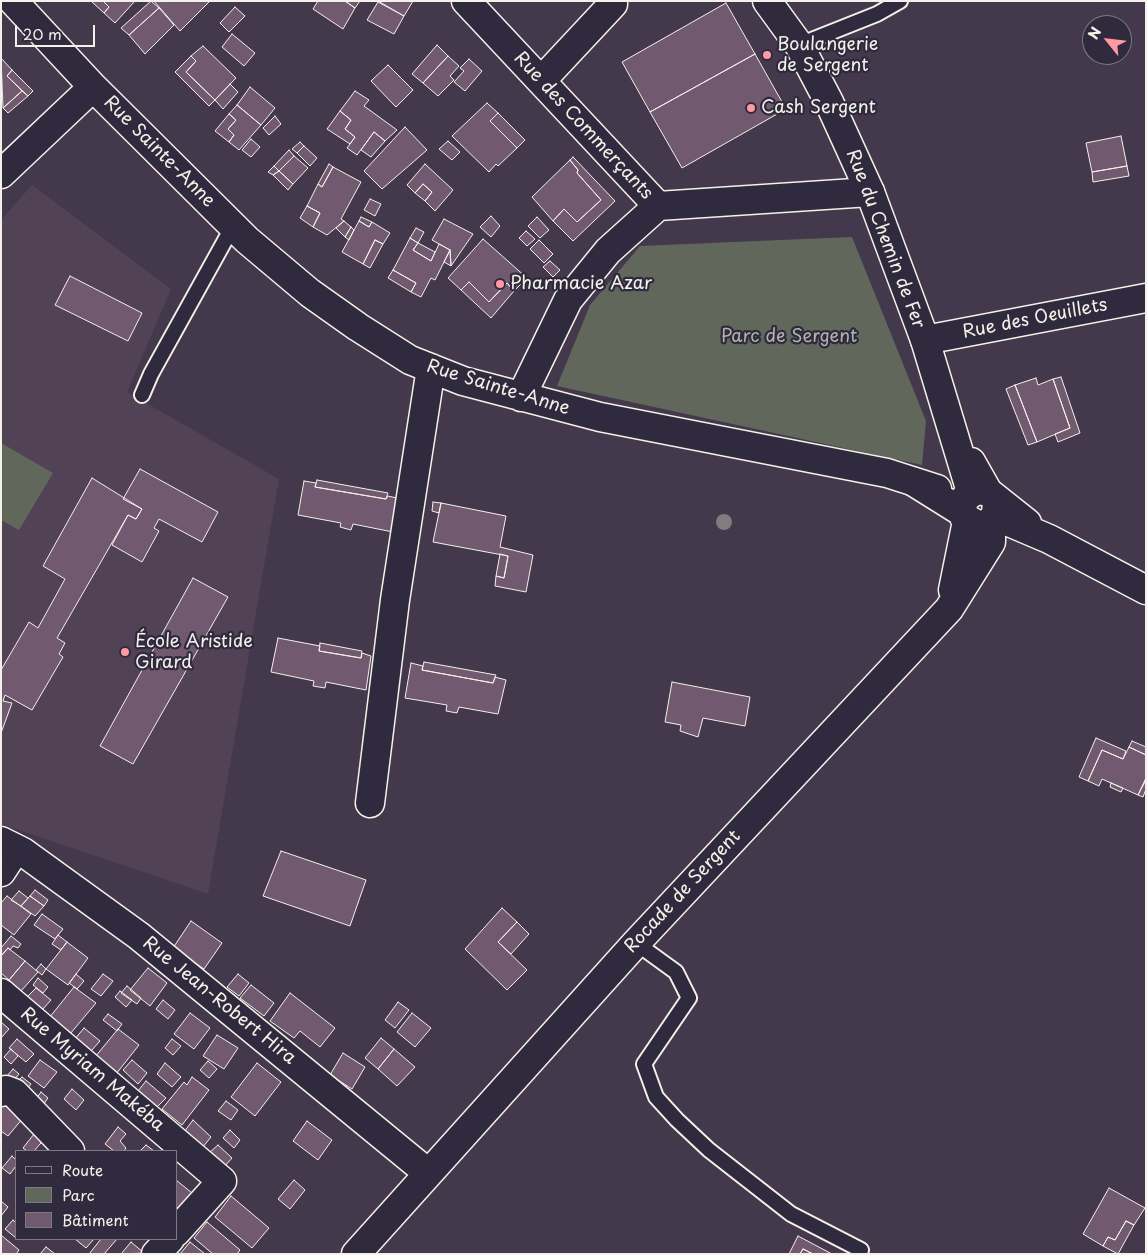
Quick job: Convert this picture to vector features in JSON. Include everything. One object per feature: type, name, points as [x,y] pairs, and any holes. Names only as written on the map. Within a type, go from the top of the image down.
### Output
[{"type":"street","name":"Rue Sainte-Anne","points":[[13,1],[93,87],[232,226],[310,293],[402,355],[463,381],[521,398],[677,434],[887,474],[914,482],[982,508]]},
{"type":"street","name":"Rue des Commerçants","points":[[466,1],[658,206],[870,192]]},
{"type":"street","points":[[541,81],[613,4],[610,1]]},
{"type":"street","name":"Rue du Chemin de Fer","points":[[767,1],[799,45],[829,102],[870,192],[924,340],[949,421],[982,508]]},
{"type":"street","points":[[1,174],[93,87]]},
{"type":"street","points":[[521,398],[568,300],[608,251],[658,206]]},
{"type":"street","name":"Rue des Oeuillets","points":[[924,340],[1146,298]]},
{"type":"street","points":[[370,803],[394,600],[431,368]]},
{"type":"street","points":[[982,508],[1049,539],[1146,590]]},
{"type":"street","name":"Rocade de Sergent","points":[[356,1254],[636,943],[949,609],[982,508]]},
{"type":"street","points":[[1,872],[9,845]]},
{"type":"street","name":"Rue Jean-Robert Hira","points":[[9,845],[139,936],[428,1172]]},
{"type":"street","name":"Rue Myriam Makéba","points":[[1,993],[222,1181],[178,1227]]},
{"type":"street","points":[[1,1092],[6,1090],[14,1093],[69,1150]]},
{"type":"lane","points":[[799,45],[877,14],[900,1]]},
{"type":"lane","points":[[142,395],[151,374],[232,226]]},
{"type":"lane","points":[[636,943],[676,972],[689,998],[644,1064],[656,1097],[677,1120],[710,1150],[784,1209],[861,1250]]},
{"type":"shaded area","name":"École Aristide Girard","points":[[32,185],[171,289],[127,392],[279,479],[208,894],[1,824],[1,220]]},
{"type":"green space","name":"Parc de Sergent","points":[[852,237],[926,421],[922,465],[557,386],[590,305],[640,246]]},
{"type":"green space","points":[[1,443],[53,473],[19,530],[1,520]]},
{"type":"building","points":[[91,1],[103,1],[109,7],[104,13]]},
{"type":"building","points":[[103,1],[135,1],[115,23],[104,13],[109,7]]},
{"type":"building","points":[[151,1],[159,8],[129,35],[121,28]]},
{"type":"building","points":[[154,1],[210,1],[180,31]]},
{"type":"building","points":[[318,1],[345,1],[355,8],[343,29],[313,9]]},
{"type":"building","points":[[345,1],[360,1],[355,8]]},
{"type":"building","points":[[378,1],[413,1],[404,16]]},
{"type":"building","points":[[378,2],[404,16],[394,34],[367,20]]},
{"type":"building","points":[[726,3],[755,54],[650,112],[622,62]]},
{"type":"building","points":[[235,7],[245,16],[229,32],[220,23]]},
{"type":"building","points":[[159,8],[174,25],[145,54],[129,35]]},
{"type":"building","points":[[232,34],[255,53],[244,66],[222,47]]},
{"type":"building","points":[[437,45],[448,56],[423,83],[412,74]]},
{"type":"building","points":[[203,46],[236,78],[215,100],[186,72],[196,61],[191,56]]},
{"type":"building","points":[[755,54],[786,109],[682,168],[650,112]]},
{"type":"building","points":[[191,56],[196,61],[186,72],[215,100],[209,106],[175,72]]},
{"type":"building","points":[[448,56],[459,66],[450,76],[454,80],[438,96],[423,83]]},
{"type":"building","points":[[1,58],[12,70],[7,76],[22,91],[3,108]]},
{"type":"building","points":[[469,59],[482,71],[465,91],[454,82],[464,71],[460,68]]},
{"type":"building","points":[[388,65],[413,90],[396,107],[371,81]]},
{"type":"building","points":[[12,70],[33,91],[28,96],[7,76]]},
{"type":"building","points":[[230,84],[238,92],[223,109],[215,100]]},
{"type":"building","points":[[250,87],[275,108],[261,125],[237,105]]},
{"type":"building","points":[[22,91],[28,96],[8,113],[3,108]]},
{"type":"building","points":[[355,91],[369,100],[364,106],[397,130],[385,141],[374,132],[357,155],[347,148],[355,137],[345,129],[351,120],[340,111]]},
{"type":"building","points":[[487,103],[498,113],[490,121],[517,148],[498,166],[496,164],[489,172],[452,136]]},
{"type":"building","points":[[237,105],[261,125],[239,150],[229,142],[234,135],[228,129],[236,120],[229,114]]},
{"type":"building","points":[[340,111],[351,120],[345,129],[355,137],[350,144],[327,129]]},
{"type":"building","points":[[498,113],[525,140],[517,148],[490,121]]},
{"type":"building","points":[[229,114],[236,120],[228,129],[234,135],[229,142],[215,131]]},
{"type":"building","points":[[275,116],[281,124],[269,135],[263,128]]},
{"type":"building","points":[[405,127],[427,150],[382,189],[364,171]]},
{"type":"building","points":[[374,132],[385,141],[371,157],[361,150]]},
{"type":"building","points":[[1121,136],[1127,166],[1092,172],[1086,143]]},
{"type":"building","points":[[251,139],[260,147],[251,157],[242,150]]},
{"type":"building","points":[[448,141],[460,152],[452,160],[439,149]]},
{"type":"building","points":[[300,142],[304,146],[297,153],[292,149]]},
{"type":"building","points":[[304,146],[317,158],[310,166],[297,153]]},
{"type":"building","points":[[289,150],[294,156],[279,171],[274,166]]},
{"type":"building","points":[[294,156],[308,168],[293,184],[279,171]]},
{"type":"building","points":[[573,157],[615,201],[573,241],[553,221],[564,209],[577,222],[601,200],[577,173],[578,170],[570,160]]},
{"type":"building","points":[[570,160],[578,170],[577,173],[601,200],[577,222],[564,209],[553,221],[532,197]]},
{"type":"building","points":[[329,164],[333,167],[322,187],[318,184]]},
{"type":"building","points":[[425,164],[453,190],[435,211],[425,201],[432,192],[423,184],[415,193],[407,185]]},
{"type":"building","points":[[274,166],[279,171],[273,175],[268,172]]},
{"type":"building","points":[[1127,166],[1129,176],[1093,182],[1092,172]]},
{"type":"building","points":[[333,167],[361,182],[341,219],[344,221],[327,235],[313,227],[320,213],[307,206],[318,184],[322,187]]},
{"type":"building","points":[[279,171],[293,184],[288,190],[273,175]]},
{"type":"building","points":[[423,184],[432,192],[425,201],[415,193]]},
{"type":"building","points":[[370,199],[381,204],[375,216],[364,210]]},
{"type":"building","points":[[307,206],[320,213],[313,227],[300,218]]},
{"type":"building","points":[[491,216],[500,226],[491,237],[480,227]]},
{"type":"building","points":[[361,217],[372,222],[369,227],[359,221]]},
{"type":"building","points":[[537,217],[549,230],[540,238],[528,226]]},
{"type":"building","points":[[444,219],[473,234],[451,266],[450,250],[432,240]]},
{"type":"building","points":[[344,221],[351,227],[345,237],[336,228]]},
{"type":"building","points":[[359,221],[369,227],[372,222],[390,233],[383,244],[375,240],[363,264],[342,252]]},
{"type":"building","points":[[351,227],[354,230],[349,240],[345,237]]},
{"type":"building","points":[[416,228],[424,232],[418,243],[410,238]]},
{"type":"building","points":[[526,231],[535,239],[527,246],[519,238]]},
{"type":"building","points":[[410,238],[418,243],[413,250],[431,261],[439,244],[450,250],[435,280],[431,278],[421,297],[411,292],[416,283],[393,270]]},
{"type":"building","points":[[483,239],[527,278],[514,291],[507,283],[489,302],[469,282],[461,290],[448,278]]},
{"type":"building","points":[[375,240],[383,244],[370,268],[363,264]]},
{"type":"building","points":[[539,240],[553,254],[544,263],[530,249]]},
{"type":"building","points":[[418,243],[435,252],[431,261],[413,250]]},
{"type":"building","points":[[450,250],[451,266],[444,262]]},
{"type":"building","points":[[550,261],[560,270],[553,277],[543,267]]},
{"type":"building","points":[[393,270],[416,283],[411,292],[388,278]]},
{"type":"building","points":[[70,276],[142,313],[128,341],[55,305]]},
{"type":"building","points":[[469,282],[489,302],[507,283],[514,291],[491,318],[461,290]]},
{"type":"building","points":[[1061,377],[1080,433],[1058,442],[1055,434],[1070,428],[1053,379]]},
{"type":"building","points":[[1036,378],[1038,385],[1053,379],[1070,428],[1037,442],[1015,385]]},
{"type":"building","points":[[1015,385],[1037,442],[1028,445],[1006,389]]},
{"type":"building","points":[[140,469],[218,512],[202,542],[159,519],[154,528],[159,531],[142,562],[112,545],[128,515],[136,519],[142,509],[123,499]]},
{"type":"building","points":[[92,478],[142,509],[136,519],[128,515],[57,638],[65,643],[59,654],[63,657],[32,710],[5,695],[3,701],[12,703],[1,733],[1,670],[29,622],[38,628],[65,579],[43,566]]},
{"type":"building","points":[[317,480],[388,493],[386,499],[315,487]]},
{"type":"building","points":[[304,481],[316,483],[315,487],[386,499],[388,496],[401,499],[393,532],[353,524],[351,530],[340,527],[341,523],[298,515]]},
{"type":"building","points":[[433,502],[441,503],[439,513],[432,511]]},
{"type":"building","points":[[441,503],[506,516],[500,547],[533,555],[526,592],[495,586],[496,576],[504,578],[508,556],[433,542]]},
{"type":"building","points":[[500,554],[508,556],[504,578],[496,576]]},
{"type":"building","points":[[193,578],[228,597],[133,764],[100,746]]},
{"type":"building","points":[[278,638],[320,646],[319,651],[361,658],[362,653],[371,656],[366,690],[326,682],[325,688],[313,686],[314,681],[271,672]]},
{"type":"building","points":[[320,643],[362,651],[361,658],[319,651]]},
{"type":"building","points":[[424,662],[496,675],[493,683],[422,670]]},
{"type":"building","points":[[411,663],[423,666],[422,670],[493,683],[495,677],[506,680],[498,714],[459,707],[457,713],[446,711],[447,705],[405,698]]},
{"type":"building","points":[[672,682],[750,697],[745,726],[703,718],[698,737],[680,731],[681,725],[665,722]]},
{"type":"building","points":[[1096,738],[1126,751],[1123,759],[1102,750],[1088,781],[1079,777]]},
{"type":"building","points":[[1132,741],[1146,747],[1146,755],[1129,747]]},
{"type":"building","points":[[1129,747],[1146,755],[1146,780],[1138,795],[1102,779],[1099,786],[1088,781],[1102,750],[1123,759]]},
{"type":"building","points":[[1145,780],[1146,789],[1143,797],[1138,795]]},
{"type":"building","points":[[1111,783],[1123,788],[1121,792],[1110,787]]},
{"type":"building","points":[[281,851],[366,880],[350,926],[263,896]]},
{"type":"building","points":[[35,890],[48,900],[44,906],[30,896]]},
{"type":"building","points":[[19,891],[28,898],[21,906],[11,900]]},
{"type":"building","points":[[7,896],[31,914],[14,935],[1,925],[1,903]]},
{"type":"building","points":[[30,896],[44,906],[35,916],[21,906]]},
{"type":"building","points":[[502,908],[517,922],[498,942],[527,970],[507,990],[465,949]]},
{"type":"building","points":[[42,914],[63,929],[55,939],[34,925]]},
{"type":"building","points":[[191,921],[222,943],[204,969],[173,948]]},
{"type":"building","points":[[517,922],[529,934],[511,954],[498,942]]},
{"type":"building","points":[[58,935],[67,942],[61,950],[52,944]]},
{"type":"building","points":[[11,936],[21,944],[18,948],[13,946],[10,950],[8,948],[1,956],[1,948]]},
{"type":"building","points":[[67,942],[88,958],[68,985],[46,969]]},
{"type":"building","points":[[8,948],[25,961],[9,980],[1,973],[1,956]]},
{"type":"building","points":[[25,961],[38,972],[21,991],[9,980]]},
{"type":"building","points":[[41,964],[46,969],[42,975],[36,970]]},
{"type":"building","points":[[148,968],[167,983],[150,1006],[130,990]]},
{"type":"building","points":[[76,974],[84,981],[77,989],[69,983]]},
{"type":"building","points":[[103,974],[113,981],[101,996],[91,989]]},
{"type":"building","points":[[238,974],[249,983],[239,996],[227,987]]},
{"type":"building","points":[[38,978],[48,987],[43,993],[33,985]]},
{"type":"building","points":[[251,985],[274,1003],[264,1016],[240,998]]},
{"type":"building","points":[[127,986],[141,998],[137,1004],[121,993]]},
{"type":"building","points":[[74,987],[96,1003],[70,1034],[49,1018]]},
{"type":"building","points":[[36,988],[51,1000],[42,1010],[27,997]]},
{"type":"building","points":[[120,991],[132,1000],[126,1007],[115,997]]},
{"type":"building","points":[[290,993],[335,1028],[320,1047],[300,1031],[294,1038],[270,1021]]},
{"type":"building","points":[[163,1000],[175,1010],[168,1019],[156,1009]]},
{"type":"building","points":[[398,1002],[409,1010],[395,1028],[385,1020]]},
{"type":"building","points":[[190,1013],[210,1028],[194,1049],[174,1034]]},
{"type":"building","points":[[412,1013],[431,1028],[415,1047],[397,1032]]},
{"type":"building","points":[[108,1014],[122,1024],[117,1031],[103,1020]]},
{"type":"building","points":[[1,1022],[9,1029],[1,1038]]},
{"type":"building","points":[[84,1028],[100,1041],[91,1051],[75,1039]]},
{"type":"building","points":[[118,1029],[139,1045],[116,1074],[95,1057]]},
{"type":"building","points":[[217,1035],[238,1048],[224,1069],[203,1056]]},
{"type":"building","points":[[381,1038],[394,1049],[378,1069],[365,1058]]},
{"type":"building","points":[[17,1039],[34,1054],[26,1062],[9,1048]]},
{"type":"building","points":[[172,1039],[181,1046],[173,1055],[165,1048]]},
{"type":"building","points":[[11,1049],[18,1056],[11,1064],[4,1057]]},
{"type":"building","points":[[394,1049],[415,1067],[397,1086],[378,1069]]},
{"type":"building","points":[[343,1053],[365,1067],[352,1089],[330,1075]]},
{"type":"building","points":[[40,1060],[57,1072],[44,1088],[28,1076]]},
{"type":"building","points":[[132,1060],[147,1073],[138,1084],[123,1070]]},
{"type":"building","points":[[208,1061],[217,1069],[209,1078],[200,1070]]},
{"type":"building","points":[[165,1063],[181,1077],[172,1087],[157,1074]]},
{"type":"building","points":[[257,1063],[281,1082],[255,1116],[231,1097]]},
{"type":"building","points":[[13,1069],[19,1074],[13,1081],[7,1076]]},
{"type":"building","points":[[22,1077],[31,1084],[26,1090],[16,1083]]},
{"type":"building","points":[[192,1077],[209,1090],[182,1125],[162,1109],[184,1082],[187,1085]]},
{"type":"building","points":[[146,1081],[166,1098],[157,1107],[138,1091]]},
{"type":"building","points":[[72,1089],[84,1100],[76,1110],[64,1099]]},
{"type":"building","points":[[41,1092],[48,1098],[43,1105],[36,1099]]},
{"type":"building","points":[[226,1101],[238,1110],[231,1120],[218,1111]]},
{"type":"building","points":[[4,1102],[23,1118],[8,1136],[1,1131],[1,1106]]},
{"type":"building","points":[[193,1120],[211,1137],[202,1148],[184,1132]]},
{"type":"building","points":[[307,1121],[332,1140],[318,1160],[293,1141]]},
{"type":"building","points":[[118,1127],[126,1134],[120,1141],[126,1148],[125,1150],[113,1150],[105,1144]]},
{"type":"building","points":[[38,1129],[47,1136],[35,1150],[26,1150],[23,1148]]},
{"type":"building","points":[[230,1130],[240,1140],[234,1148],[223,1138]]},
{"type":"building","points":[[146,1145],[153,1150],[141,1150]]},
{"type":"building","points":[[218,1145],[232,1158],[224,1167],[209,1153]]},
{"type":"building","points":[[12,1156],[15,1159],[15,1167],[10,1174],[2,1168]]},
{"type":"building","points":[[294,1180],[305,1190],[290,1209],[278,1199]]},
{"type":"building","points":[[178,1182],[192,1193],[178,1208]]},
{"type":"building","points":[[1109,1188],[1145,1208],[1134,1225],[1126,1221],[1115,1240],[1108,1237],[1103,1246],[1083,1234]]},
{"type":"building","points":[[231,1196],[269,1228],[252,1248],[215,1217]]},
{"type":"building","points":[[1,1201],[8,1207],[1,1216]]},
{"type":"building","points":[[13,1220],[15,1222],[15,1237],[5,1229]]},
{"type":"building","points":[[1126,1221],[1134,1225],[1118,1254],[1103,1246],[1108,1237],[1115,1240]]},
{"type":"building","points":[[207,1222],[240,1250],[237,1254],[213,1254],[194,1238]]},
{"type":"building","points":[[1,1235],[19,1250],[16,1254],[1,1254]]},
{"type":"building","points":[[798,1236],[832,1254],[813,1254],[803,1249],[800,1254],[789,1254]]},
{"type":"building","points":[[76,1240],[93,1240],[86,1248]]},
{"type":"building","points":[[100,1240],[116,1240],[104,1254],[89,1254]]},
{"type":"building","points":[[131,1242],[144,1253],[121,1254]]},
{"type":"building","points":[[190,1242],[205,1254],[180,1254]]},
{"type":"building","points":[[46,1247],[55,1254],[40,1254]]},
{"type":"building","points":[[803,1249],[813,1254],[800,1254]]},
{"type":"place","name":"Boulangerie de Sergent","points":[[767,55]]},
{"type":"place","name":"Cash Sergent","points":[[751,108]]},
{"type":"place","name":"Pharmacie Azar","points":[[500,284]]},
{"type":"place","name":"École Aristide Girard","points":[[125,652]]}]
